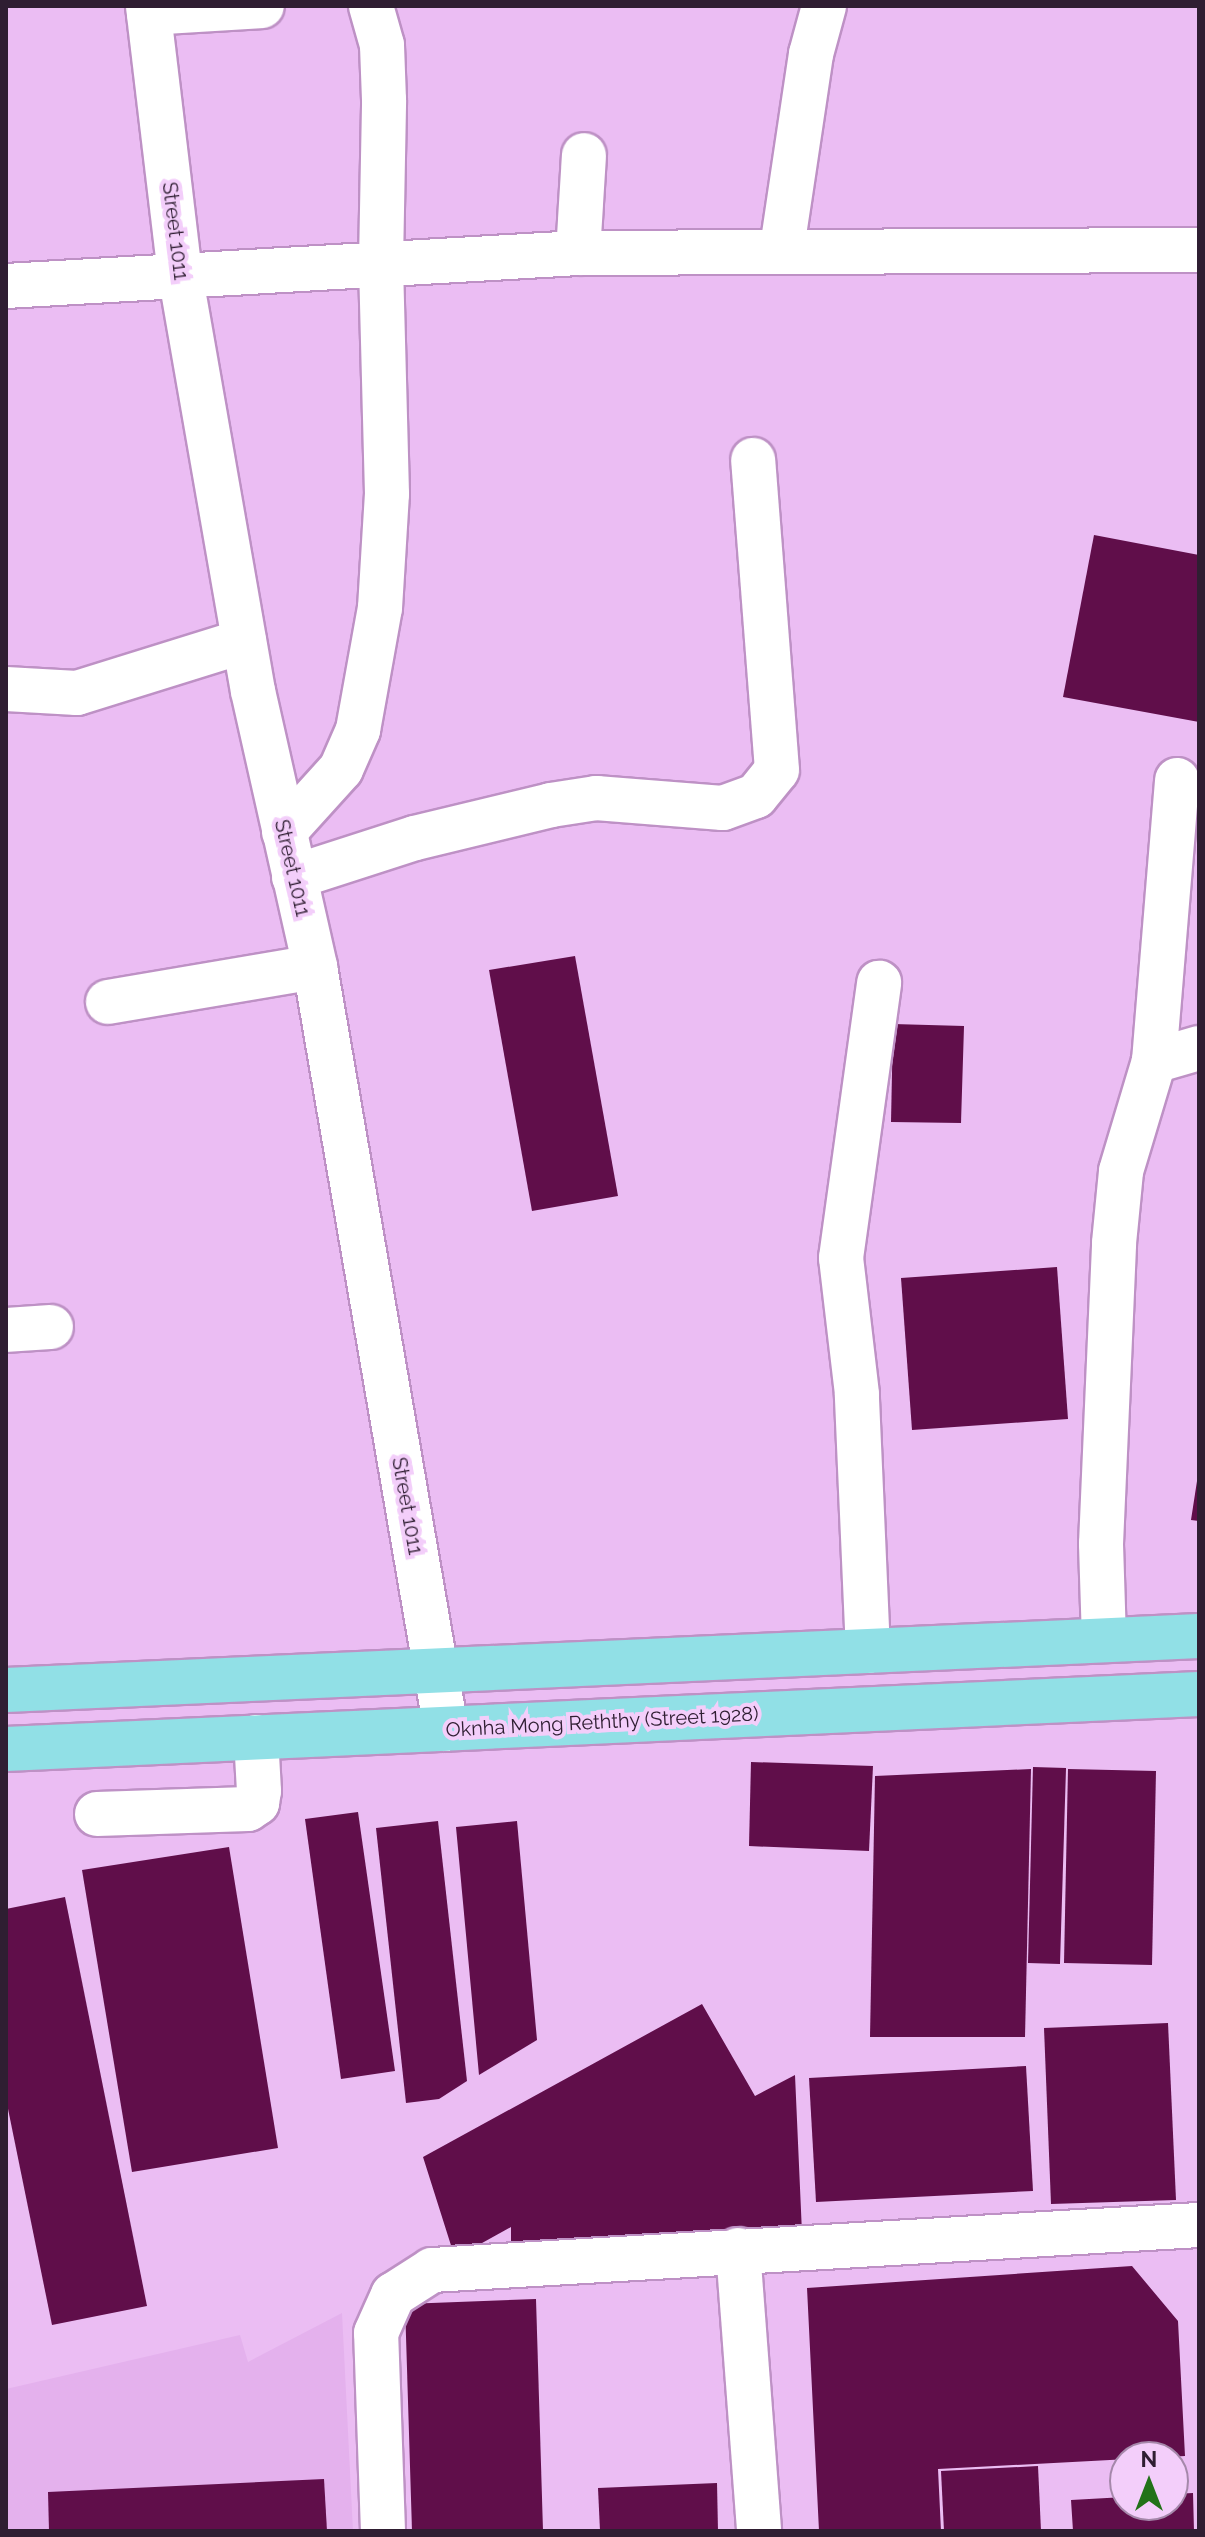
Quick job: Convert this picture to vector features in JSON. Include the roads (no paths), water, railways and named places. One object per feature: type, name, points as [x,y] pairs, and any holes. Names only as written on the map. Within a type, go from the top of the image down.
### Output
[{"type":"main road","points":[[6,1690],[1199,1636]]},
{"type":"main road","name":"Oknha Mong Reththy (Street 1928)","points":[[6,1749],[1199,1694]]},
{"type":"street","points":[[148,9],[262,6]]},
{"type":"street","points":[[284,832],[341,769],[358,730],[380,608],[387,494],[381,262],[384,100],[382,45],[371,6]]},
{"type":"street","points":[[782,248],[811,54],[824,6]]},
{"type":"street","name":"Street 1011","points":[[148,9],[180,273],[244,641],[315,967],[446,1729]]},
{"type":"street","points":[[578,253],[584,155]]},
{"type":"street","points":[[6,286],[180,273],[578,253],[782,248],[1199,250]]},
{"type":"street","points":[[294,877],[415,838],[551,805],[596,798],[723,808],[756,796],[771,783],[777,770],[753,460]]},
{"type":"street","points":[[6,689],[77,693],[244,641]]},
{"type":"street","points":[[1104,1640],[1101,1544],[1114,1243],[1121,1171],[1154,1061],[1177,780]]},
{"type":"street","points":[[108,1002],[315,967]]},
{"type":"street","points":[[868,1651],[857,1394],[841,1258],[879,983]]},
{"type":"street","points":[[1154,1061],[1199,1048]]},
{"type":"street","points":[[6,1330],[51,1327]]},
{"type":"street","points":[[97,1814],[248,1809],[257,1803],[259,1791],[256,1737]]},
{"type":"street","points":[[383,2531],[376,2333],[393,2295],[432,2270],[1199,2225]]},
{"type":"street","points":[[738,2250],[759,2531]]}]
